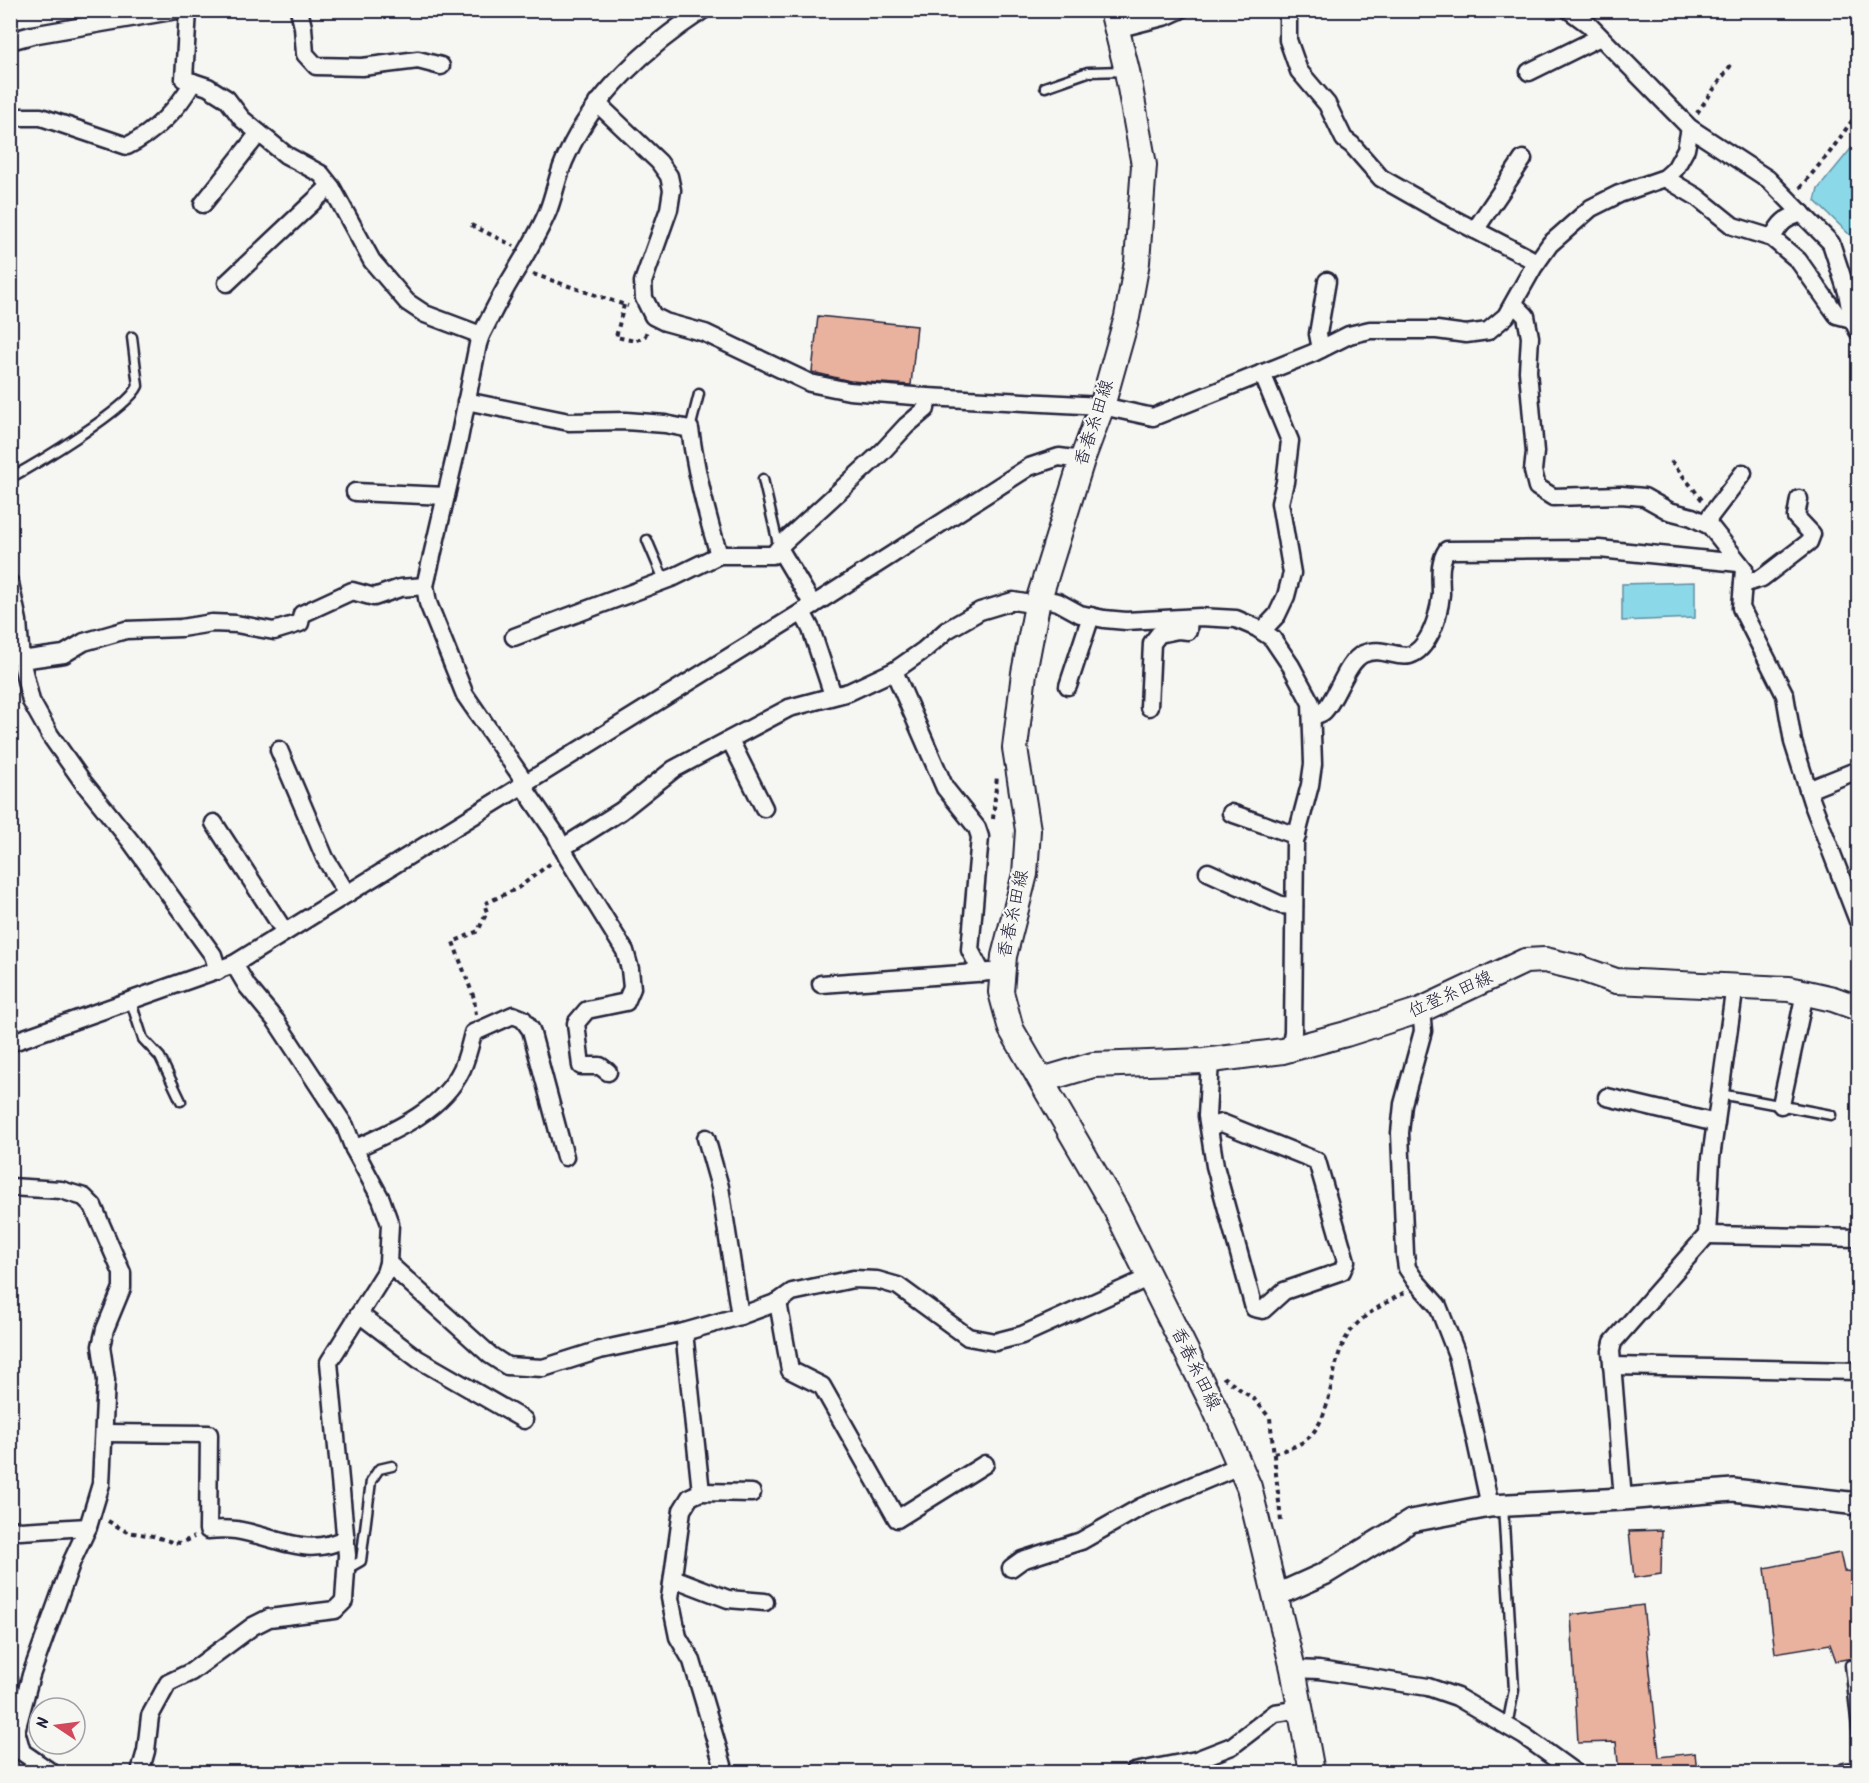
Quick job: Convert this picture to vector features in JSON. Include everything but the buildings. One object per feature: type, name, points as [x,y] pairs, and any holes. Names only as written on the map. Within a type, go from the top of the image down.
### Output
[{"type":"main road","name":"香春糸田線","points":[[1114,20],[1127,71],[1144,165],[1137,262],[1127,317],[1102,406],[1082,460],[1038,601],[1024,673],[1015,748],[1028,830],[1024,874],[1004,956],[992,972],[1001,992],[1011,1029],[1116,1210],[1215,1409],[1249,1487],[1293,1669],[1312,1773]]},
{"type":"main road","name":"位登糸田線","points":[[1042,1080],[1093,1065],[1210,1060],[1290,1049],[1420,1010],[1525,961],[1545,960],[1579,968],[1617,981],[1790,989],[1858,1008]]},
{"type":"street","points":[[10,41],[32,35],[177,10]]},
{"type":"street","points":[[188,10],[184,79],[208,87],[227,99],[242,119],[259,133],[286,154],[321,174],[372,261],[407,302],[425,314],[481,335]]},
{"type":"street","points":[[299,10],[305,54],[316,66],[362,67],[418,60],[441,66]]},
{"type":"street","points":[[608,1072],[600,1066],[580,1066],[576,1023],[588,1010],[626,1002],[632,988],[625,951],[524,783],[465,695],[428,603],[425,586],[481,335],[528,252],[548,211],[566,156],[597,103],[634,62],[666,34],[703,10]]},
{"type":"street","points":[[1114,20],[1167,16],[1180,10]]},
{"type":"street","points":[[1288,10],[1287,40],[1299,71],[1327,104],[1344,139],[1380,178],[1537,262]]},
{"type":"street","points":[[1569,11],[1600,37],[1689,127],[1768,179],[1831,243],[1855,325]]},
{"type":"street","points":[[1529,72],[1600,37]]},
{"type":"street","points":[[10,117],[41,117],[127,146],[150,133],[185,96],[192,82]]},
{"type":"street","points":[[597,103],[660,162],[669,176],[672,190],[669,208],[643,282],[645,298],[651,312],[665,322],[705,333],[810,383],[849,391],[1102,406],[1153,417],[1321,349],[1349,335],[1370,330],[1437,330],[1466,334],[1488,331],[1506,316],[1550,244],[1591,208],[1619,194],[1665,178],[1675,169],[1686,150],[1689,127]]},
{"type":"street","points":[[203,204],[259,133]]},
{"type":"street","points":[[1475,230],[1523,159]]},
{"type":"street","points":[[1665,178],[1697,197],[1733,226],[1772,238],[1798,260],[1837,315],[1855,325]]},
{"type":"street","points":[[227,282],[330,186]]},
{"type":"street","points":[[1772,238],[1779,224],[1802,213]]},
{"type":"street","points":[[1321,349],[1318,334],[1327,281]]},
{"type":"street","points":[[1514,304],[1526,316],[1530,337],[1528,371],[1534,452],[1533,471],[1537,487],[1553,497],[1621,495],[1644,497],[1669,512],[1709,519]]},
{"type":"street","points":[[1262,373],[1290,441],[1287,474],[1280,503],[1292,573],[1286,596],[1277,615],[1262,631]]},
{"type":"street","points":[[514,637],[664,580],[719,555],[773,555],[926,409],[927,397]]},
{"type":"street","points":[[466,400],[569,422],[626,421],[690,429],[700,492],[719,555]]},
{"type":"street","points":[[10,1043],[234,964],[807,608],[1029,467],[1059,457],[1082,460]]},
{"type":"street","points":[[1743,473],[1709,519],[1710,526],[1744,569],[1741,608],[1785,695],[1793,742],[1808,790],[1858,921]]},
{"type":"street","points":[[355,492],[446,496]]},
{"type":"street","points":[[1743,584],[1762,579],[1809,542],[1812,534],[1796,517],[1799,499]]},
{"type":"street","points":[[779,548],[807,608],[811,629],[833,695]]},
{"type":"street","points":[[1312,717],[1323,712],[1354,662],[1362,655],[1377,651],[1402,657],[1416,653],[1428,639],[1441,597],[1441,558],[1447,550],[1599,549],[1739,562]]},
{"type":"street","points":[[10,584],[18,621],[21,660],[31,701],[50,735],[83,782],[132,843],[213,956],[218,971]]},
{"type":"street","points":[[21,660],[64,654],[84,642],[126,630],[181,628],[212,623],[236,624],[274,631],[300,623],[302,614],[352,591],[374,597],[400,588],[425,586]]},
{"type":"street","points":[[562,848],[621,811],[674,769],[789,708],[849,692],[894,671],[947,630],[980,611],[1013,601],[1038,601],[1058,602],[1080,614],[1126,621],[1189,618],[1236,619],[1272,638],[1291,666],[1311,704],[1313,764],[1295,842],[1293,1032],[1290,1049]]},
{"type":"street","points":[[1068,686],[1091,616]]},
{"type":"street","points":[[1149,707],[1152,643],[1159,634],[1178,630],[1188,631],[1189,618]]},
{"type":"street","points":[[894,671],[945,788],[977,828],[980,837],[970,950],[992,972]]},
{"type":"street","points":[[730,740],[764,808]]},
{"type":"street","points":[[279,750],[325,858],[347,894]]},
{"type":"street","points":[[1808,790],[1858,770]]},
{"type":"street","points":[[1231,813],[1297,836]]},
{"type":"street","points":[[214,823],[285,932]]},
{"type":"street","points":[[1208,872],[1281,905],[1294,906]]},
{"type":"street","points":[[140,1773],[146,1751],[150,1716],[168,1683],[190,1672],[253,1626],[269,1618],[335,1610],[344,1601],[346,1538],[329,1362],[385,1273],[388,1263],[390,1224],[381,1199],[354,1149],[345,1126],[276,1022],[247,986],[234,964]]},
{"type":"street","points":[[821,984],[992,972]]},
{"type":"street","points":[[1623,1499],[1611,1351],[1613,1342],[1707,1235],[1711,1158],[1735,986]]},
{"type":"street","points":[[1781,1105],[1805,993]]},
{"type":"street","points":[[1420,1010],[1423,1031],[1403,1104],[1400,1133],[1407,1268],[1438,1306],[1457,1355],[1496,1506]]},
{"type":"street","points":[[354,1149],[432,1107],[450,1089],[462,1069],[473,1033],[513,1015],[523,1019],[531,1030],[565,1157]]},
{"type":"street","points":[[1209,1126],[1222,1124],[1317,1161],[1346,1261],[1342,1271],[1284,1291],[1263,1310],[1254,1308],[1215,1166],[1207,1116],[1210,1060]]},
{"type":"street","points":[[1607,1097],[1716,1123]]},
{"type":"street","points":[[706,1138],[720,1187],[740,1316]]},
{"type":"street","points":[[10,1187],[61,1190],[84,1197],[93,1206],[122,1273],[122,1287],[105,1329],[101,1346],[106,1380],[101,1484],[88,1527],[72,1561],[31,1674],[15,1731],[22,1752],[51,1773]]},
{"type":"street","points":[[1707,1235],[1858,1238]]},
{"type":"street","points":[[388,1263],[490,1355],[507,1366],[543,1368],[600,1350],[684,1332],[740,1316],[778,1302],[792,1292],[853,1279],[877,1280],[898,1286],[968,1338],[995,1342],[1022,1335],[1150,1277]]},
{"type":"street","points":[[778,1302],[790,1370],[822,1386],[897,1519],[986,1464]]},
{"type":"street","points":[[359,1314],[418,1359],[524,1420]]},
{"type":"street","points":[[684,1332],[701,1492]]},
{"type":"street","points":[[1612,1366],[1858,1371]]},
{"type":"street","points":[[104,1433],[209,1434],[208,1530],[238,1530],[303,1547],[333,1545],[346,1538]]},
{"type":"street","points":[[1011,1568],[1022,1560],[1081,1541],[1141,1508],[1239,1466]]},
{"type":"street","points":[[1275,1596],[1324,1574],[1411,1521],[1496,1506],[1734,1490],[1858,1504]]},
{"type":"street","points":[[725,1773],[692,1661],[678,1637],[670,1598],[682,1510],[690,1497],[701,1492],[752,1493]]},
{"type":"street","points":[[10,1528],[20,1531],[88,1527]]},
{"type":"street","points":[[673,1578],[728,1599],[765,1602]]},
{"type":"street","points":[[1293,1669],[1319,1670],[1428,1687],[1457,1697],[1524,1736],[1575,1773]]},
{"type":"street","points":[[1134,1773],[1196,1760],[1232,1746],[1275,1713],[1300,1709]]},
{"type":"street","points":[[1845,1773],[1858,1771]]},
{"type":"lane","points":[[1045,87],[1088,72],[1127,71]]},
{"type":"lane","points":[[10,478],[108,416],[135,394],[138,386],[132,337]]},
{"type":"lane","points":[[690,429],[699,394]]},
{"type":"lane","points":[[764,479],[779,548]]},
{"type":"lane","points":[[647,540],[664,580]]},
{"type":"lane","points":[[131,1002],[143,1039],[160,1057],[181,1101]]},
{"type":"lane","points":[[1720,1094],[1831,1115]]},
{"type":"lane","points":[[346,1569],[361,1561],[371,1481],[379,1469],[392,1466]]},
{"type":"lane","points":[[1496,1506],[1514,1689],[1507,1726]]},
{"type":"lane","points":[[1850,1665],[1858,1737]]},
{"type":"path","points":[[1689,127],[1731,65]]},
{"type":"path","points":[[1790,200],[1830,152],[1858,112]]},
{"type":"path","points":[[471,225],[528,252]]},
{"type":"path","points":[[519,268],[624,305],[651,312],[645,336],[635,341],[616,337],[624,305]]},
{"type":"path","points":[[1671,461],[1709,519]]},
{"type":"path","points":[[473,1033],[476,1016],[474,999],[453,942],[478,931],[487,912],[484,904],[518,888],[559,858],[562,848]]},
{"type":"path","points":[[1274,1453],[1290,1448],[1307,1438],[1320,1420],[1328,1399],[1337,1355],[1350,1333],[1368,1314],[1419,1284]]},
{"type":"path","points":[[94,1509],[112,1525],[127,1532],[172,1542],[181,1543],[208,1530]]},
{"type":"water","points":[[1858,140],[1858,243],[1815,201],[1818,189]]},
{"type":"water","points":[[1695,582],[1695,618],[1622,621],[1622,584]]}]
